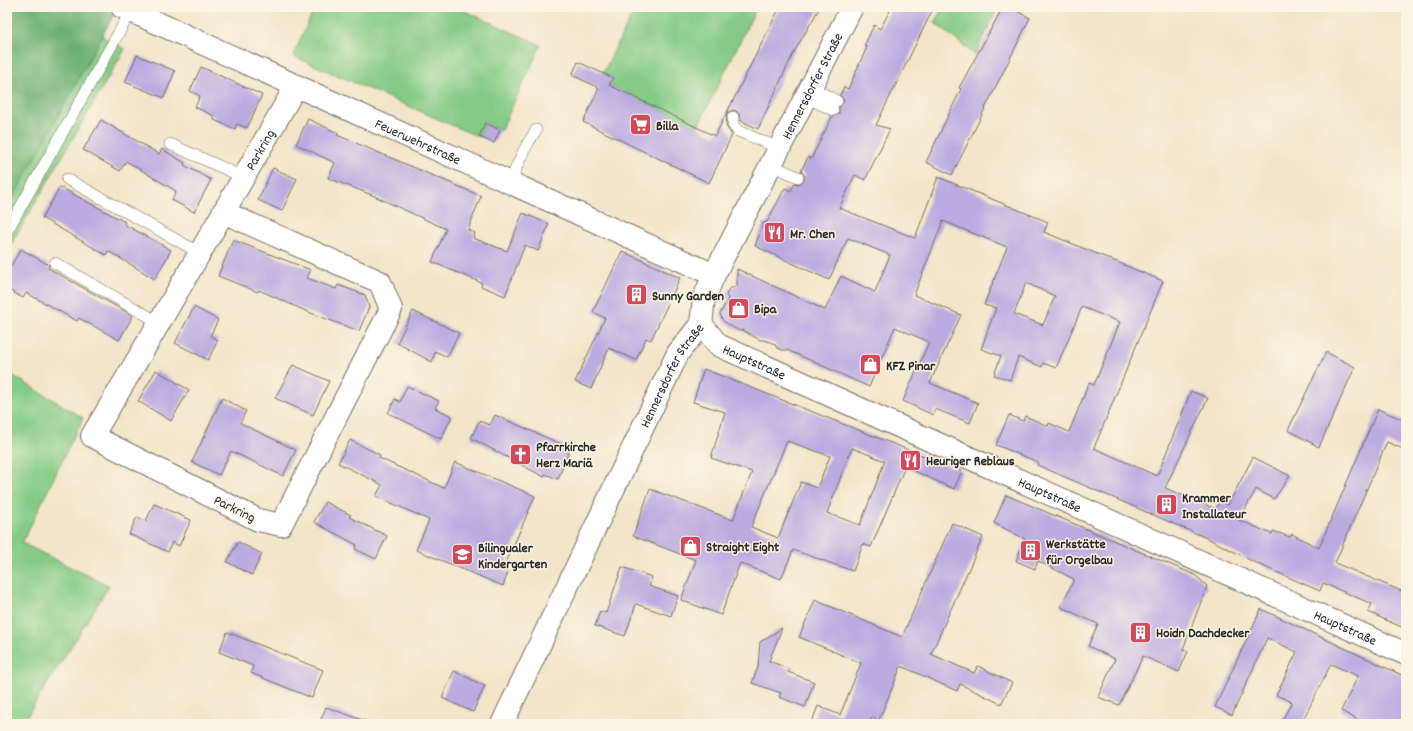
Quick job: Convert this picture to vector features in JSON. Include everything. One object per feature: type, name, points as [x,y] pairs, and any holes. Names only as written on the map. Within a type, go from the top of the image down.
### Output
[{"type":"street","name":"Hennersdorfer Straße","points":[[502,724],[678,353],[701,324],[704,298],[714,274],[852,7]]},
{"type":"street","name":"Feuerwehrstraße","points":[[127,9],[714,274]]},
{"type":"street","name":"Parkring","points":[[223,212],[380,282],[390,309],[281,525],[258,520],[92,436],[160,322],[243,177],[296,86]]},
{"type":"street","name":"Hauptstraße","points":[[701,324],[718,345],[1406,654]]},
{"type":"lane","points":[[7,231],[127,9]]},
{"type":"lane","points":[[808,92],[835,106]]},
{"type":"lane","points":[[733,117],[733,125],[738,131],[775,157],[798,177]]},
{"type":"lane","points":[[510,182],[524,150],[536,130]]},
{"type":"lane","points":[[170,144],[243,177]]},
{"type":"lane","points":[[67,179],[200,253]]},
{"type":"lane","points":[[55,263],[160,322]]},
{"type":"green space","points":[[7,7],[99,7],[114,14],[102,36],[125,49],[7,251]]},
{"type":"green space","points":[[7,7],[99,7],[114,14],[7,209]]},
{"type":"green space","points":[[315,7],[456,7],[541,45],[501,130],[485,123],[479,137],[293,56]]},
{"type":"green space","points":[[636,7],[757,7],[697,128],[609,85],[612,78],[603,73]]},
{"type":"green space","points":[[943,7],[998,7],[975,55],[935,23]]},
{"type":"green space","points":[[7,372],[83,418],[22,543],[109,586],[22,724],[7,724]]},
{"type":"building","points":[[780,7],[820,7],[793,54],[758,129],[740,120],[739,114],[736,111],[733,110],[727,113],[726,126],[732,135],[709,183],[583,122],[599,88],[572,75],[578,62],[613,78],[609,85],[715,136]]},
{"type":"building","points":[[892,7],[934,7],[876,125],[890,129],[865,180],[855,175],[839,208],[915,238],[938,177],[1048,222],[1044,232],[1163,281],[1094,448],[1157,476],[1191,391],[1208,398],[1165,488],[1216,509],[1219,501],[1228,505],[1253,457],[1290,476],[1274,499],[1256,489],[1239,520],[1272,534],[1273,531],[1290,537],[1292,534],[1319,548],[1378,409],[1406,421],[1406,450],[1387,442],[1335,563],[1406,593],[1406,629],[1368,612],[1372,604],[1323,583],[1320,591],[1258,564],[1209,539],[1037,465],[1038,462],[996,445],[1009,415],[1023,421],[1025,416],[1048,426],[1049,423],[1069,432],[1089,383],[1094,385],[1120,322],[1082,307],[1056,368],[1043,363],[1042,367],[1018,357],[1010,380],[994,375],[1001,356],[981,349],[996,308],[984,305],[1007,247],[943,221],[914,295],[961,315],[930,383],[978,403],[970,423],[935,409],[933,415],[903,401],[929,342],[895,327],[869,387],[787,350],[782,350],[776,347],[775,344],[760,340],[742,330],[739,331],[723,321],[720,314],[728,299],[726,295],[729,289],[737,286],[737,269],[825,310],[841,276],[875,292],[890,255],[848,238],[829,280],[755,246],[763,223],[767,222],[785,188],[791,191],[795,183],[799,184],[804,180],[805,176],[801,171],[808,157],[811,159],[832,117],[839,113],[839,107],[844,101],[840,95],[844,87],[848,89],[867,47],[864,46],[874,25],[880,29]],"holes":[[[1026,283],[1055,296],[1043,325],[1014,314]]]},
{"type":"building","points":[[1003,7],[1009,7],[1030,18],[952,175],[926,162],[961,89],[959,88]]},
{"type":"building","points":[[137,55],[175,71],[164,98],[125,82]]},
{"type":"building","points":[[201,67],[262,95],[247,128],[237,124],[235,129],[214,120],[214,116],[195,107],[200,96],[190,91]]},
{"type":"building","points":[[308,119],[338,133],[337,135],[481,196],[468,230],[475,233],[473,238],[507,251],[523,213],[549,224],[538,251],[525,245],[505,296],[481,286],[482,283],[432,262],[446,229],[372,195],[328,178],[335,163],[296,144]]},
{"type":"building","points":[[101,120],[159,154],[162,149],[185,163],[184,165],[211,180],[194,212],[172,200],[176,191],[126,161],[120,171],[83,150]]},
{"type":"building","points":[[485,123],[500,130],[494,143],[479,137]]},
{"type":"building","points":[[273,168],[297,179],[282,211],[258,200]]},
{"type":"building","points":[[60,187],[125,222],[124,224],[171,250],[155,279],[108,251],[106,255],[42,218]]},
{"type":"building","points":[[233,240],[311,270],[307,278],[336,289],[338,285],[365,295],[369,307],[359,331],[308,312],[259,290],[258,292],[218,276]]},
{"type":"building","points":[[21,249],[49,265],[48,268],[133,316],[119,340],[79,318],[77,321],[26,293],[23,298],[7,289],[7,272]]},
{"type":"building","name":"Sunny Garden","points":[[622,251],[680,278],[651,340],[646,338],[636,360],[609,348],[591,389],[575,382],[605,318],[593,312]]},
{"type":"building","points":[[194,307],[218,320],[210,336],[218,340],[208,360],[175,343]]},
{"type":"building","points":[[413,311],[459,333],[447,357],[435,351],[432,362],[397,343]]},
{"type":"building","points":[[1326,352],[1355,367],[1319,447],[1288,430]]},
{"type":"building","points":[[293,365],[329,381],[313,415],[275,398]]},
{"type":"building","points":[[704,369],[962,471],[954,489],[905,467],[871,547],[863,544],[853,571],[793,550],[781,579],[740,563],[721,615],[681,600],[696,560],[633,536],[650,489],[733,520],[752,472],[711,458],[725,412],[693,402]],"holes":[[[787,441],[830,456],[817,488],[801,482],[778,538],[751,527]],[[852,448],[885,461],[860,525],[827,513]]]},
{"type":"building","points":[[156,370],[189,390],[171,421],[138,401]]},
{"type":"building","points":[[407,386],[439,401],[435,408],[452,416],[441,439],[388,413],[395,399],[400,402]]},
{"type":"building","points":[[222,398],[246,411],[240,423],[296,450],[283,476],[231,451],[219,475],[192,462]]},
{"type":"building","name":"Pfarrkirche Herz Mariä","points":[[495,415],[570,448],[558,479],[545,474],[544,477],[471,438],[479,421],[490,425]]},
{"type":"building","points":[[350,440],[380,455],[379,458],[444,488],[455,462],[535,496],[503,570],[508,572],[503,586],[416,550],[429,520],[376,496],[382,485],[338,463]]},
{"type":"building","points":[[1006,495],[1195,575],[1207,586],[1183,649],[1188,651],[1179,672],[1143,656],[1119,705],[1098,697],[1115,659],[1088,646],[1098,624],[1061,607],[1074,579],[1038,561],[1035,569],[1016,561],[1025,539],[994,523]]},
{"type":"building","points":[[325,502],[351,515],[349,517],[387,536],[376,559],[355,549],[357,545],[314,522]]},
{"type":"building","points":[[154,504],[191,520],[179,546],[172,542],[168,552],[129,534],[137,517],[146,521]]},
{"type":"building","points":[[952,523],[983,537],[931,654],[974,673],[978,666],[1012,683],[1001,704],[960,684],[957,691],[901,666],[879,720],[872,717],[869,724],[811,724],[818,706],[840,715],[861,663],[799,637],[815,600],[902,637]]},
{"type":"building","points":[[238,542],[262,554],[252,575],[227,562]]},
{"type":"building","points":[[622,567],[652,577],[649,586],[678,596],[671,616],[636,604],[625,636],[595,626],[600,611],[606,613]]},
{"type":"building","points":[[1261,609],[1406,677],[1406,724],[1366,724],[1341,711],[1358,676],[1331,664],[1301,724],[1280,724],[1292,702],[1276,695],[1297,652],[1267,638],[1232,715],[1215,707]]},
{"type":"building","points":[[782,628],[769,661],[790,669],[788,672],[814,682],[805,707],[779,697],[781,693],[752,683],[758,667],[760,642]]},
{"type":"building","points":[[227,632],[323,670],[312,698],[251,673],[253,666],[219,652]]},
{"type":"building","points":[[454,671],[485,686],[473,712],[442,698]]},
{"type":"building","points":[[326,707],[368,722],[368,724],[319,724]]},
{"type":"place","name":"Billa","points":[[640,125]]},
{"type":"place","name":"Mr. Chen","points":[[774,233]]},
{"type":"place","name":"Sunny Garden","points":[[636,295]]},
{"type":"place","name":"Bipa","points":[[739,308]]},
{"type":"place","name":"KFZ Pinar","points":[[871,365]]},
{"type":"place","name":"Pfarrkirche Herz Mariä","points":[[521,454]]},
{"type":"place","name":"Heuriger Reblaus","points":[[911,460]]},
{"type":"place","name":"Krammer Installateur","points":[[1166,505]]},
{"type":"place","name":"Straight Eight","points":[[691,546]]},
{"type":"place","name":"Werkstätte für Orgelbau","points":[[1031,551]]},
{"type":"place","name":"Bilingualer Kindergarten","points":[[462,555]]},
{"type":"place","name":"Hoidn Dachdecker","points":[[1141,632]]}]
